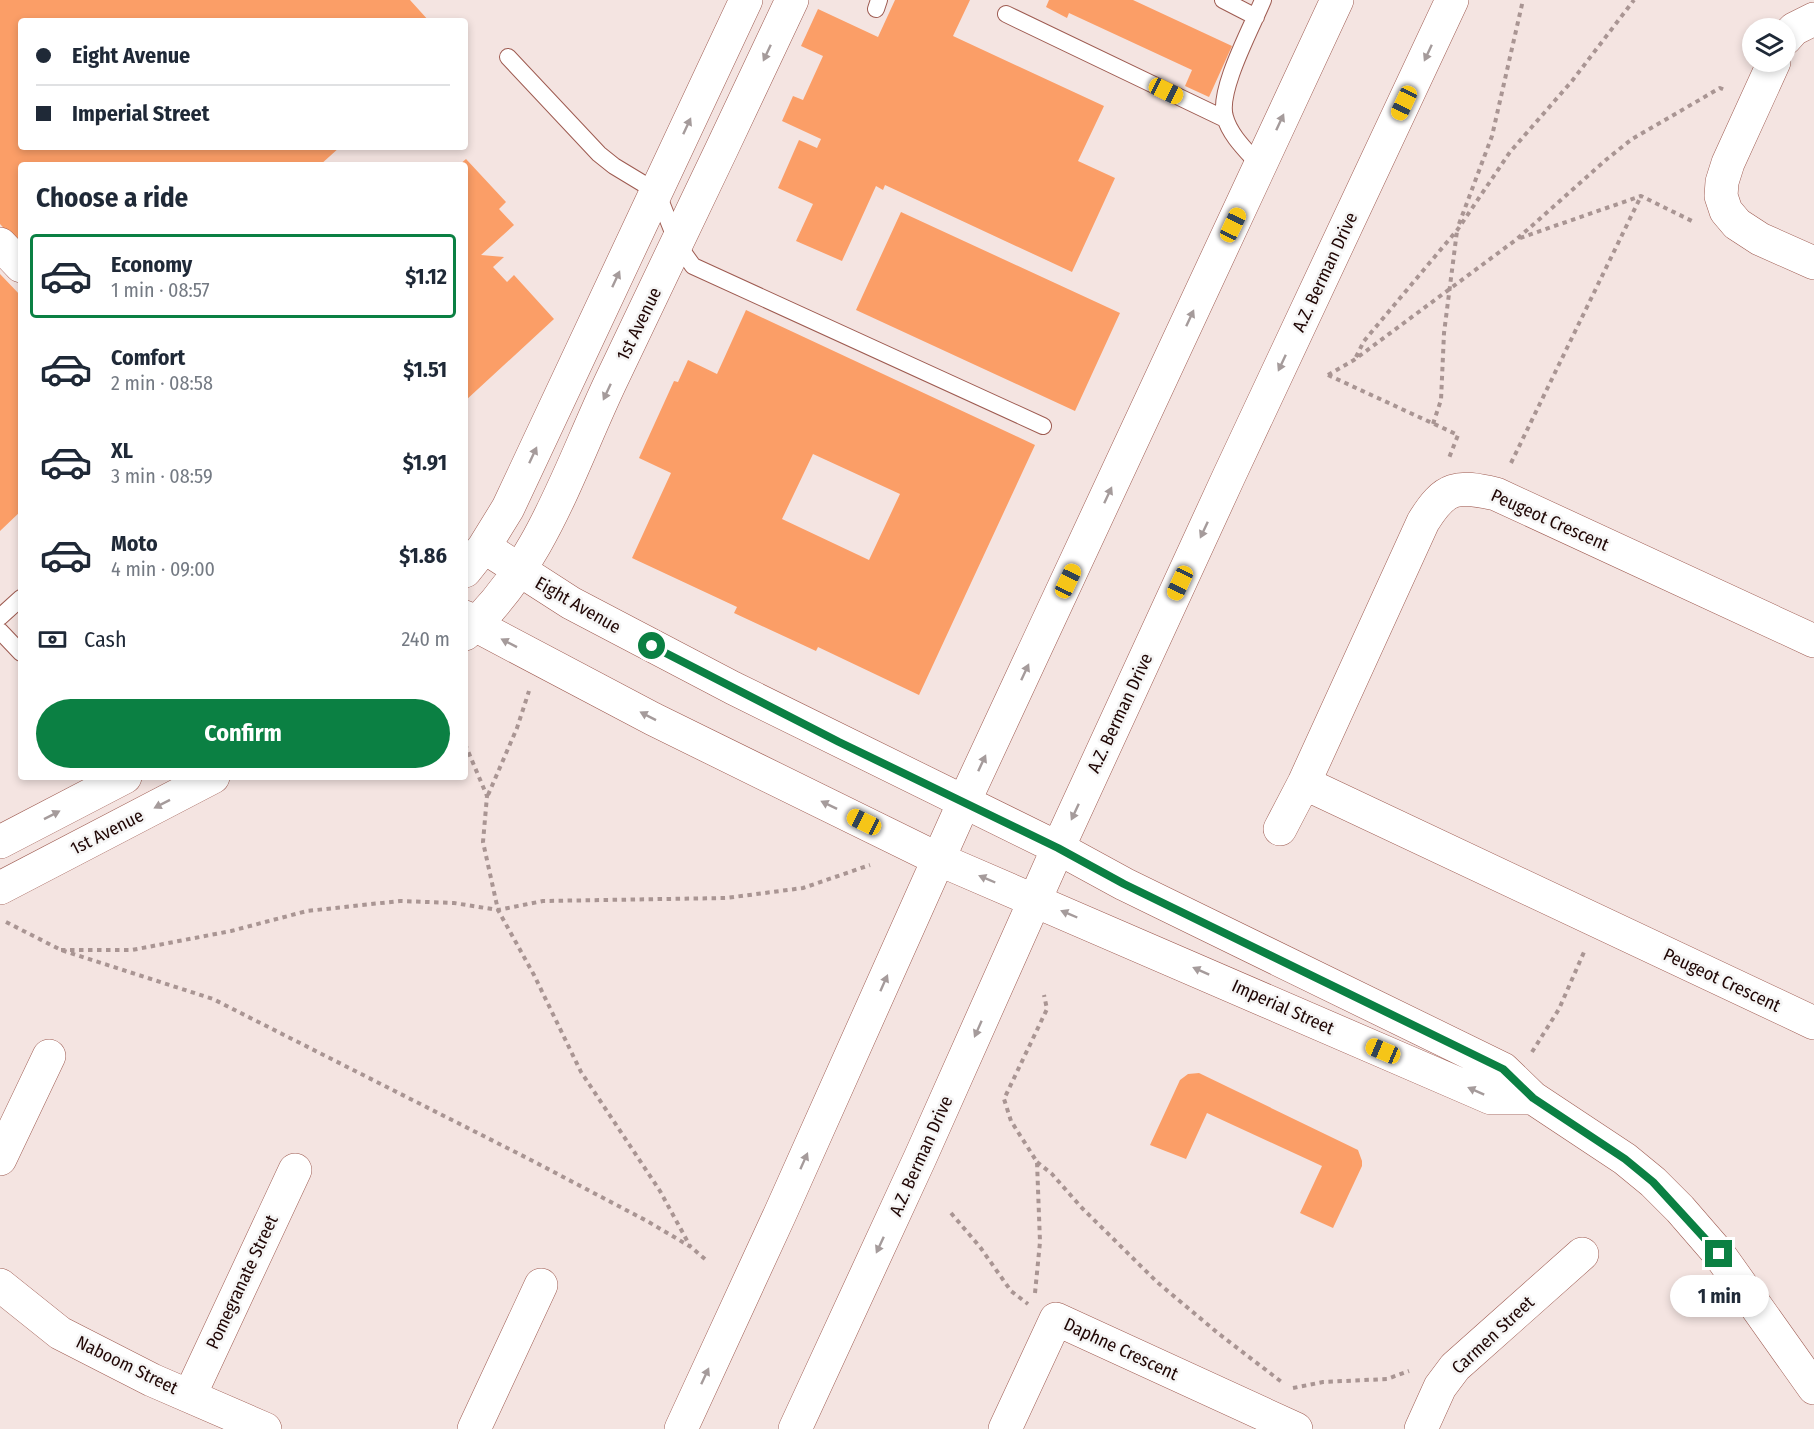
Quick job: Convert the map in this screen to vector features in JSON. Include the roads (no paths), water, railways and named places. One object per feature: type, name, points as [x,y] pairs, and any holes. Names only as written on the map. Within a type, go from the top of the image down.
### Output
[{"type":"street","points":[[475,559],[508,508],[746,0]]},
{"type":"street","name":"1st Avenue","points":[[468,626],[508,588],[546,526],[792,0]]},
{"type":"street","points":[[681,1429],[964,802],[1337,0]]},
{"type":"street","name":"A.Z. Berman Drive","points":[[795,1429],[1228,476],[1452,0]]},
{"type":"street","points":[[1796,28],[1814,19]]},
{"type":"street","points":[[1769,72],[1728,163],[1722,182],[1721,196],[1726,211],[1737,224],[1760,239],[1814,263]]},
{"type":"street","points":[[0,244],[18,263]]},
{"type":"street","name":"Peugeot Crescent","points":[[1280,829],[1304,783],[1423,522],[1431,508],[1444,495],[1457,489],[1471,488],[1496,494],[1814,641]]},
{"type":"street","name":"Eight Avenue","points":[[475,559],[520,571],[571,603],[733,688],[1058,848]]},
{"type":"street","points":[[468,626],[938,859]]},
{"type":"street","points":[[0,842],[119,780]]},
{"type":"street","name":"1st Avenue","points":[[0,888],[207,780]]},
{"type":"street","name":"Peugeot Crescent","points":[[1304,783],[1814,1023]]},
{"type":"street","points":[[1058,848],[1134,889],[1503,1069],[1533,1098],[1625,1159],[1653,1182],[1680,1209],[1719,1254],[1814,1388]]},
{"type":"street","name":"Imperial Street","points":[[938,859],[1491,1098],[1533,1098]]},
{"type":"street","points":[[0,1159],[49,1056]]},
{"type":"street","name":"Pomegranate Street","points":[[190,1395],[295,1170]]},
{"type":"street","name":"Carmen Street","points":[[1420,1429],[1440,1387],[1455,1367],[1582,1254]]},
{"type":"street","name":"Naboom Street","points":[[0,1285],[60,1332],[152,1380],[265,1429]]},
{"type":"street","points":[[474,1429],[541,1285]]},
{"type":"street","name":"Daphne Crescent","points":[[1005,1429],[1045,1313],[1296,1429]]},
{"type":"lane","points":[[1223,0],[1256,16]]},
{"type":"lane","points":[[1260,166],[1234,134],[1225,119],[1223,109],[1226,90],[1263,0]]},
{"type":"lane","points":[[1006,14],[1225,119]]},
{"type":"lane","points":[[508,57],[599,154],[614,166],[657,192],[678,245],[693,266],[1043,426]]},
{"type":"lane","points":[[0,617],[18,601]]},
{"type":"lane","points":[[0,631],[18,650]]}]
